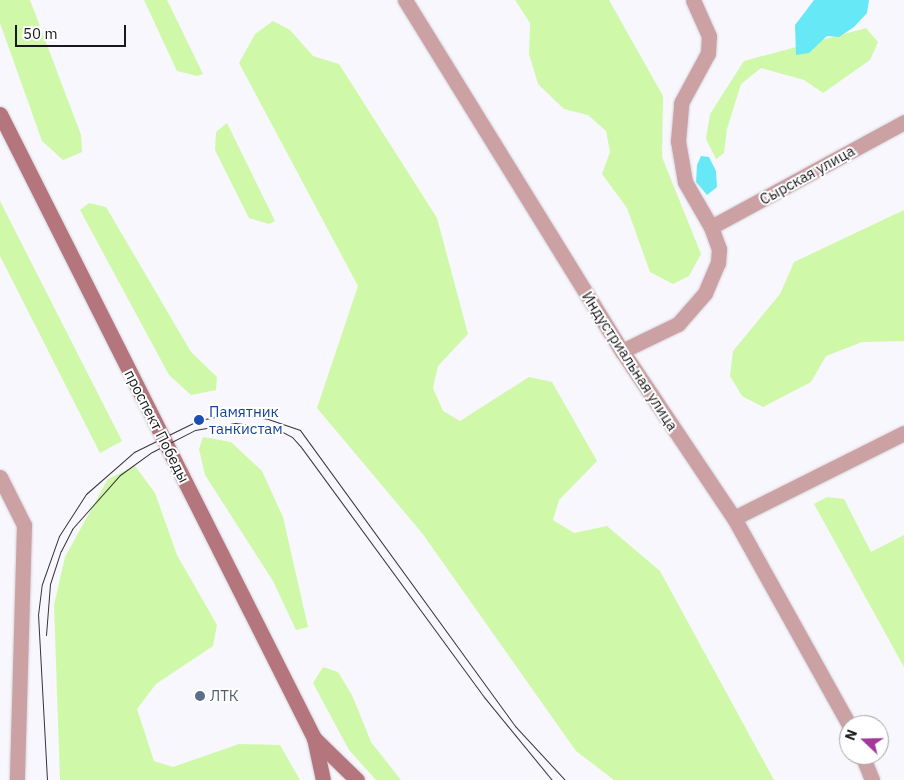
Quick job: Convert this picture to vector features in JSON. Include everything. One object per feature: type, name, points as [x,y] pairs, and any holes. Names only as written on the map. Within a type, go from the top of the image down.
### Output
[{"type":"main road","name":"проспект Победы","points":[[0,114],[314,738]]},
{"type":"main road","points":[[314,738],[323,780]]},
{"type":"main road","points":[[314,738],[357,780]]},
{"type":"street","name":"Индустриальная улица","points":[[405,0],[622,351],[734,518],[843,715]]},
{"type":"street","points":[[622,351],[678,324],[704,294],[718,263],[719,249],[711,228],[684,182],[678,140],[681,103],[708,54],[709,36],[693,0]]},
{"type":"street","name":"Сырская улица","points":[[711,228],[904,122]]},
{"type":"street","points":[[734,518],[904,433]]},
{"type":"street","points":[[0,477],[24,525],[17,780]]},
{"type":"street","points":[[866,765],[872,780]]},
{"type":"green space","points":[[0,0],[30,0],[81,135],[82,152],[63,160],[42,141],[0,23]]},
{"type":"green space","points":[[144,0],[167,0],[203,74],[197,76],[177,71]]},
{"type":"green space","points":[[515,0],[609,0],[663,96],[662,157],[701,254],[689,276],[673,284],[650,272],[627,208],[602,174],[610,152],[606,131],[588,115],[564,109],[538,84],[529,54],[530,23]]},
{"type":"green space","points":[[273,21],[290,30],[313,56],[339,64],[437,218],[468,334],[438,366],[433,388],[443,411],[460,421],[529,377],[552,382],[597,461],[559,500],[553,520],[574,533],[607,526],[660,571],[774,780],[614,780],[576,751],[422,533],[317,408],[358,286],[239,63],[255,34]]},
{"type":"green space","points":[[866,28],[878,42],[870,60],[823,93],[804,80],[761,68],[741,84],[727,129],[724,153],[716,159],[706,139],[710,114],[744,61]]},
{"type":"green space","points":[[227,123],[275,221],[269,224],[249,218],[215,150],[216,132]]},
{"type":"green space","points":[[0,201],[122,441],[100,453],[0,256]]},
{"type":"green space","points":[[89,203],[106,207],[191,352],[217,377],[216,390],[191,395],[169,375],[80,210]]},
{"type":"green space","points":[[904,210],[904,341],[862,342],[826,356],[811,382],[763,407],[742,396],[730,376],[733,351],[780,294],[794,262]]},
{"type":"green space","points":[[203,437],[231,442],[262,471],[283,517],[308,627],[296,630],[273,581],[205,475],[199,449]]},
{"type":"green space","points":[[135,466],[155,493],[177,555],[217,625],[213,646],[156,684],[137,709],[154,761],[173,767],[239,744],[280,745],[300,780],[60,780],[54,605],[65,557],[108,479]]},
{"type":"green space","points":[[827,497],[844,499],[871,552],[904,535],[904,667],[814,504]]},
{"type":"green space","points":[[323,667],[338,672],[352,695],[371,742],[401,780],[376,780],[349,750],[313,683]]},
{"type":"water","points":[[814,0],[869,0],[867,13],[854,27],[839,37],[827,36],[809,53],[796,55],[795,25]]},
{"type":"water","points":[[701,156],[709,157],[716,171],[717,187],[707,195],[696,182],[697,165]]},
{"type":"tram line","points":[[47,780],[38,615],[42,584],[59,536],[86,494],[134,452],[199,420],[234,414],[268,419],[300,430],[515,726],[565,780]]},
{"type":"tram line","points":[[46,635],[50,584],[61,551],[72,529],[120,475],[152,452],[195,430],[235,423],[275,428],[292,437],[301,447],[484,697],[552,780]]},
{"type":"place","name":"Памятник танкистам","points":[[199,420]]},
{"type":"place","name":"ЛТК","points":[[200,696]]}]
